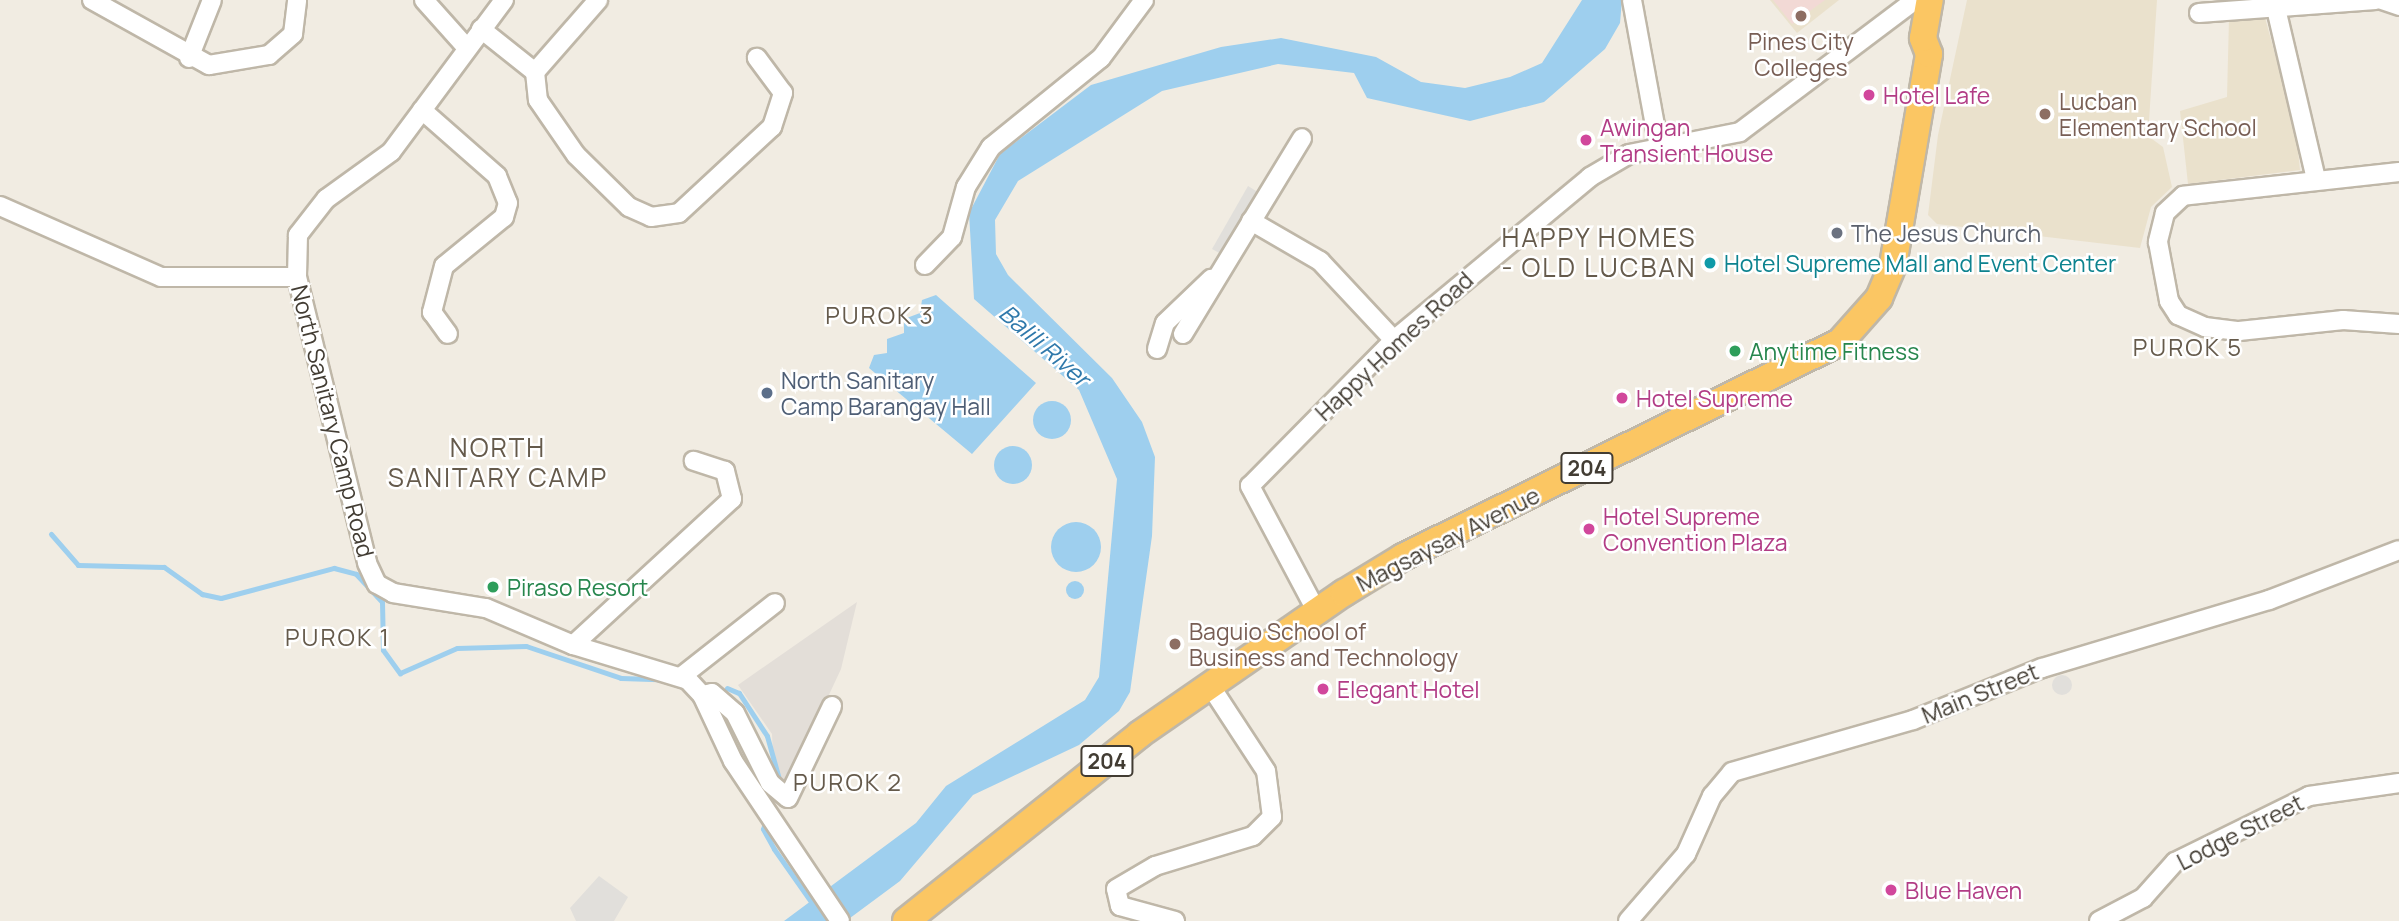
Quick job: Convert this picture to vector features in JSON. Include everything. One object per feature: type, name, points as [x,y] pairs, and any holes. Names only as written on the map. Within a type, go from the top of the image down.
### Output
[{"type":"highway","name":"Magsaysay Avenue","points":[[906,921],[1209,684],[1403,557],[1821,354],[1857,326],[1893,265],[1929,54],[1923,38],[1930,0]]},
{"type":"highway","name":"Magsaysay Avenue","points":[[1929,54],[1940,41],[1949,0]]},
{"type":"street","points":[[92,0],[189,58],[209,65],[269,55],[293,34],[297,0]]},
{"type":"street","points":[[189,58],[212,0]]},
{"type":"street","points":[[424,0],[466,47]]},
{"type":"street","name":"North Sanitary Camp Road","points":[[504,0],[374,170],[305,219],[297,277],[377,584],[406,596],[486,608],[573,645],[682,676],[702,695],[742,774],[840,921]]},
{"type":"street","points":[[598,0],[536,72],[538,100],[551,124],[629,206],[651,217],[680,213],[772,127],[783,93],[757,58]]},
{"type":"street","points":[[925,265],[952,237],[966,187],[990,147],[1101,58],[1144,0]]},
{"type":"street","points":[[1632,0],[1659,147]]},
{"type":"street","name":"Happy Homes Road","points":[[1317,612],[1250,486],[1394,340],[1590,177],[1629,153],[1740,132],[1915,0]]},
{"type":"street","points":[[2199,13],[2274,3],[2376,0]]},
{"type":"street","points":[[2382,0],[2399,6]]},
{"type":"street","points":[[2274,3],[2316,179]]},
{"type":"street","points":[[481,29],[536,72]]},
{"type":"street","points":[[422,110],[498,176],[508,203],[504,217],[444,265],[432,312],[448,334]]},
{"type":"street","points":[[1183,334],[1302,138]]},
{"type":"street","points":[[2399,172],[2201,191],[2174,201],[2158,242],[2169,301],[2178,314],[2206,327],[2239,331],[2343,320],[2399,324]]},
{"type":"street","points":[[0,206],[161,277],[297,277]]},
{"type":"street","points":[[1251,220],[1320,261],[1394,340]]},
{"type":"street","points":[[1157,349],[1165,323],[1217,275]]},
{"type":"street","points":[[573,645],[732,499],[733,482],[725,471],[694,461]]},
{"type":"street","name":"Main Street","points":[[1628,921],[1686,854],[1712,796],[1732,772],[1913,720],[2042,668],[2269,600],[2398,552]]},
{"type":"street","points":[[682,676],[775,603]]},
{"type":"street","points":[[1175,921],[1120,906],[1116,889],[1155,866],[1253,836],[1272,817],[1266,771],[1209,684]]},
{"type":"street","points":[[702,695],[712,693],[735,713],[770,783],[788,798],[832,706]]},
{"type":"street","name":"Lodge Street","points":[[2099,921],[2143,898],[2175,862],[2309,796],[2399,783]]},
{"type":"shaded area","name":"Pines City Colleges","points":[[1770,0],[1839,0],[1797,33]]},
{"type":"shaded area","points":[[1773,0],[1825,0],[1792,24]]},
{"type":"shaded area","name":"Lucban Elementary School","points":[[1967,0],[2157,0],[2148,136],[2163,147],[2172,187],[2151,207],[2140,248],[1937,224],[1928,215],[1938,135]]},
{"type":"shaded area","points":[[2264,14],[2296,131],[2300,170],[2188,184],[2180,111],[2227,97],[2229,18]]},
{"type":"shaded area","points":[[1248,186],[1261,194],[1225,256],[1212,249]]},
{"type":"shaded area","points":[[857,602],[841,669],[785,789],[774,778],[772,734],[738,685]]},
{"type":"shaded area","points":[[2062,675],[2069,678],[2072,685],[2069,692],[2062,695],[2055,692],[2052,685],[2055,678]]},
{"type":"shaded area","points":[[599,876],[628,897],[614,921],[576,921],[570,908]]},
{"type":"water","name":"Balili River","points":[[1582,0],[1622,0],[1620,23],[1605,49],[1544,102],[1470,121],[1367,98],[1354,73],[1278,64],[1162,91],[1018,181],[995,220],[996,254],[1008,275],[1112,378],[1142,422],[1155,457],[1152,536],[1130,692],[1119,711],[1079,745],[973,795],[900,881],[846,921],[784,921],[916,823],[946,786],[1085,700],[1099,677],[1117,479],[1079,390],[974,299],[969,213],[1000,154],[1091,85],[1221,47],[1281,38],[1376,57],[1421,82],[1465,88],[1510,77],[1542,63]]},
{"type":"water","points":[[936,295],[1036,383],[972,454],[869,368],[874,355],[887,353],[887,339],[904,333],[904,319],[920,313],[922,300]]},
{"type":"water","points":[[1052,401],[1065,407],[1071,420],[1065,433],[1052,439],[1039,433],[1033,420],[1039,407]]},
{"type":"water","points":[[1013,446],[1026,452],[1032,465],[1026,478],[1013,484],[1000,478],[994,465],[1000,452]]},
{"type":"water","points":[[1076,522],[1094,529],[1101,547],[1094,565],[1076,572],[1058,565],[1051,547],[1058,529]]},
{"type":"water","points":[[1075,581],[1081,584],[1084,590],[1081,596],[1075,599],[1069,596],[1066,590],[1069,584]]},
{"type":"waterway","points":[[51,534],[78,565],[164,567],[202,594],[221,598],[334,568],[356,574],[382,602],[383,650],[400,673],[457,648],[526,646],[621,678],[659,679]]},
{"type":"waterway","points":[[727,688],[739,693],[767,736],[781,786]]},
{"type":"waterway","points":[[766,820],[763,829],[774,849],[814,906]]},
{"type":"place","name":"Pines City Colleges","points":[[1801,16]]},
{"type":"place","name":"Hotel Lafe","points":[[1869,95]]},
{"type":"place","name":"Lucban Elementary School","points":[[2045,114]]},
{"type":"place","name":"Awingan Transient House","points":[[1586,140]]},
{"type":"place","name":"The Jesus Church","points":[[1837,233]]},
{"type":"place","name":"Hotel Supreme Mall and Event Center","points":[[1710,263]]},
{"type":"place","name":"Anytime Fitness","points":[[1735,351]]},
{"type":"place","name":"North Sanitary Camp Barangay Hall","points":[[767,393]]},
{"type":"place","name":"Hotel Supreme","points":[[1622,398]]},
{"type":"place","name":"Hotel Supreme Convention Plaza","points":[[1589,529]]},
{"type":"place","name":"Piraso Resort","points":[[493,587]]},
{"type":"place","name":"Baguio School of Business and Technology","points":[[1175,644]]},
{"type":"place","name":"Elegant Hotel","points":[[1323,689]]},
{"type":"place","name":"Blue Haven","points":[[1891,890]]},
{"type":"district","name":"HAPPY HOMES - OLD LUCBAN","points":[[1599,253]]},
{"type":"district","name":"PUROK 3","points":[[880,315]]},
{"type":"district","name":"PUROK 5","points":[[2188,347]]},
{"type":"district","name":"NORTH SANITARY CAMP","points":[[498,463]]},
{"type":"district","name":"PUROK 1","points":[[338,637]]},
{"type":"district","name":"PUROK 2","points":[[848,782]]}]
